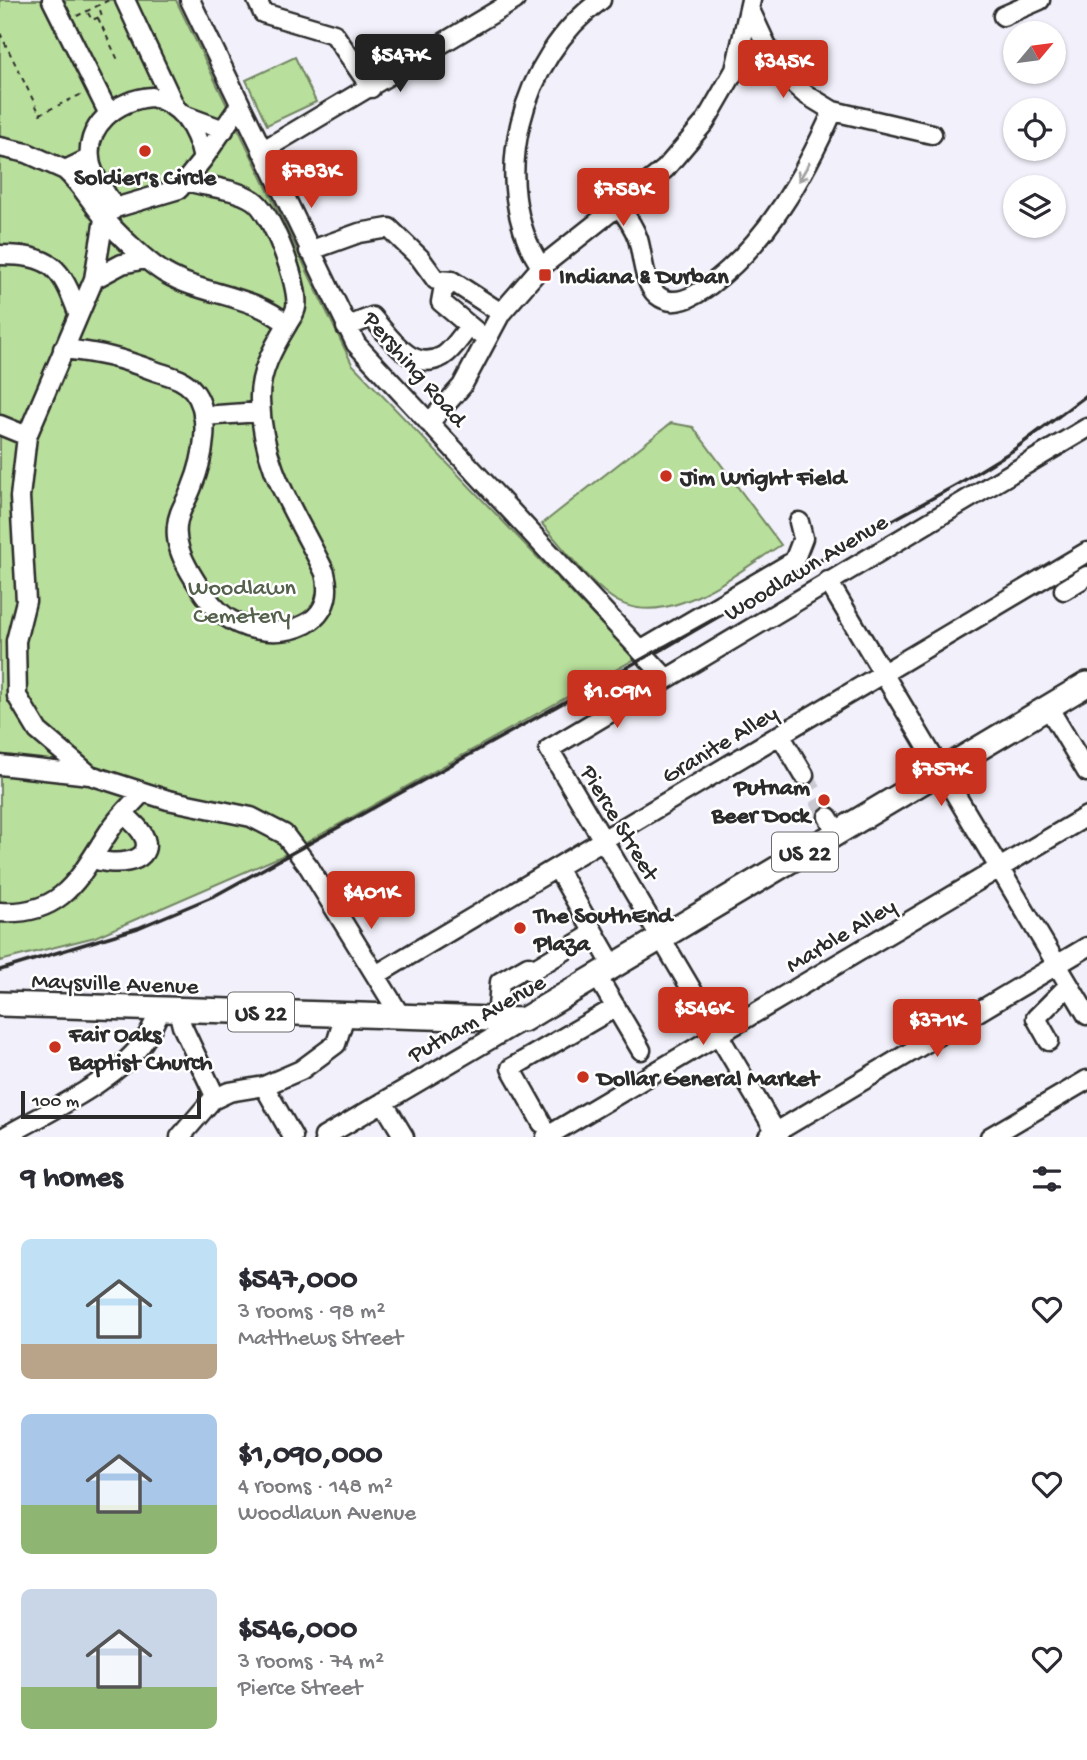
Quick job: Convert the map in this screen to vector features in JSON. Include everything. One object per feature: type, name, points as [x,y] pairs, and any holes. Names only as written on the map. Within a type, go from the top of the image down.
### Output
[{"type":"main road","name":"Putnam Avenue","points":[[523,1020],[661,938],[833,825],[941,771],[1048,707],[1085,690]]},
{"type":"main road","name":"Maysville Avenue","points":[[0,1004],[523,1020]]},
{"type":"street","points":[[52,0],[108,112]]},
{"type":"street","points":[[125,0],[179,111],[200,144],[203,159]]},
{"type":"street","name":"Pershing Road","points":[[190,0],[356,344],[666,678]]},
{"type":"street","points":[[257,0],[263,13],[334,34],[371,88]]},
{"type":"street","points":[[262,151],[516,0]]},
{"type":"street","points":[[1002,13],[1040,0]]},
{"type":"street","points":[[541,267],[521,231],[515,200],[516,145],[539,72],[589,3]]},
{"type":"street","points":[[429,423],[462,386],[500,313],[541,267],[665,169],[705,122],[735,70],[751,6]]},
{"type":"street","points":[[751,6],[778,70]]},
{"type":"street","points":[[735,70],[760,63],[778,70],[805,94],[833,111],[932,134]]},
{"type":"street","points":[[90,775],[56,749],[22,708],[15,678],[16,641],[26,601],[19,528],[21,478],[27,436],[94,279],[109,213],[90,158],[97,130],[108,112],[139,98],[163,100],[179,111],[224,130]]},
{"type":"street","points":[[109,213],[166,195],[186,181],[240,105]]},
{"type":"street","points":[[619,207],[631,222],[650,286],[655,293],[673,302],[691,297],[726,273],[778,214],[814,155],[833,111]]},
{"type":"street","points":[[0,146],[27,153],[65,170],[109,213],[145,259],[182,282],[261,306],[287,324]]},
{"type":"street","points":[[65,170],[90,158]]},
{"type":"street","points":[[63,349],[118,356],[186,382],[197,395],[203,416],[196,477],[176,529],[181,553],[201,590],[220,612],[240,625],[273,632],[295,629],[313,620],[324,607],[328,591],[325,573],[270,468],[259,396],[265,368],[296,308],[294,284],[274,230],[260,205],[233,191],[186,181]]},
{"type":"street","points":[[309,251],[359,233],[388,228],[420,258],[436,280],[452,281],[500,313]]},
{"type":"street","points":[[0,255],[26,256],[52,265],[62,274],[78,313]]},
{"type":"street","points":[[94,279],[122,264],[145,259]]},
{"type":"street","points":[[452,281],[440,297],[441,302],[486,340]]},
{"type":"street","points":[[346,327],[372,317],[409,358],[427,362],[444,355],[470,327]]},
{"type":"street","points":[[203,416],[260,412]]},
{"type":"street","points":[[0,425],[27,436]]},
{"type":"street","name":"Woodlawn Avenue","points":[[549,749],[828,580],[1087,428]]},
{"type":"street","points":[[642,650],[794,561],[803,538],[799,522]]},
{"type":"street","name":"Granite Alley","points":[[376,975],[1087,552]]},
{"type":"street","points":[[1064,590],[1087,576]]},
{"type":"street","points":[[828,580],[1087,1015]]},
{"type":"street","points":[[0,652],[16,641]]},
{"type":"street","points":[[1048,707],[1087,772]]},
{"type":"street","points":[[780,735],[804,775]]},
{"type":"street","name":"Pierce Street","points":[[549,749],[774,1135]]},
{"type":"street","points":[[0,765],[90,775],[142,793],[251,817],[284,835],[309,867],[400,1015]]},
{"type":"street","points":[[0,912],[32,909],[61,897],[78,883],[122,814],[142,793]]},
{"type":"street","points":[[94,859],[107,864],[125,863],[141,855],[145,848],[144,838],[137,826],[122,814]]},
{"type":"street","name":"Marble Alley","points":[[544,1130],[718,1035],[1087,816]]},
{"type":"street","points":[[557,867],[594,933],[616,1007],[641,1051]]},
{"type":"street","points":[[497,1019],[500,982],[528,966],[531,971],[594,933]]},
{"type":"street","points":[[774,1135],[1087,947]]},
{"type":"street","points":[[1049,1041],[1035,1018],[1069,985]]},
{"type":"street","points":[[544,1130],[510,1068],[616,1007]]},
{"type":"street","points":[[5,1137],[91,1086],[120,1064],[145,1040],[169,1009],[182,1026],[216,1098]]},
{"type":"street","points":[[180,1137],[201,1111],[216,1098],[229,1092],[264,1086],[301,1070],[336,1044],[345,1015]]},
{"type":"street","name":"Putnam Avenue","points":[[324,1137],[523,1020]]},
{"type":"street","points":[[990,1137],[1087,1080]]},
{"type":"street","points":[[264,1086],[293,1137]]},
{"type":"street","points":[[383,1102],[404,1137]]},
{"type":"path","points":[[64,23],[110,0]]},
{"type":"path","points":[[87,11],[92,20],[98,18],[102,15],[98,6]]},
{"type":"path","points":[[98,18],[118,60]]},
{"type":"path","points":[[0,33],[40,114],[96,87]]},
{"type":"green space","name":"Woodlawn Cemetery","points":[[0,0],[176,0],[352,364],[635,659],[284,855],[95,937],[0,961]]},
{"type":"green space","points":[[295,57],[316,102],[267,125],[246,80]]},
{"type":"green space","name":"Jim Wright Field","points":[[671,423],[693,427],[781,545],[697,596],[674,605],[651,609],[629,606],[599,587],[542,524]]},
{"type":"tunnel","points":[[804,775],[828,817]]},
{"type":"railway","points":[[0,970],[138,928],[216,895],[958,484],[1012,451],[1087,395]]},
{"type":"place","name":"Soldier's Circle","points":[[145,151]]},
{"type":"place","name":"Indiana & Durban","points":[[545,275]]},
{"type":"place","name":"Jim Wright Field","points":[[666,476]]},
{"type":"place","name":"Putnam Beer Dock","points":[[824,800]]},
{"type":"place","name":"The SouthEnd Plaza","points":[[520,928]]},
{"type":"place","name":"Fair Oaks Baptist Church","points":[[55,1047]]},
{"type":"place","name":"Dollar General Market","points":[[583,1077]]}]
